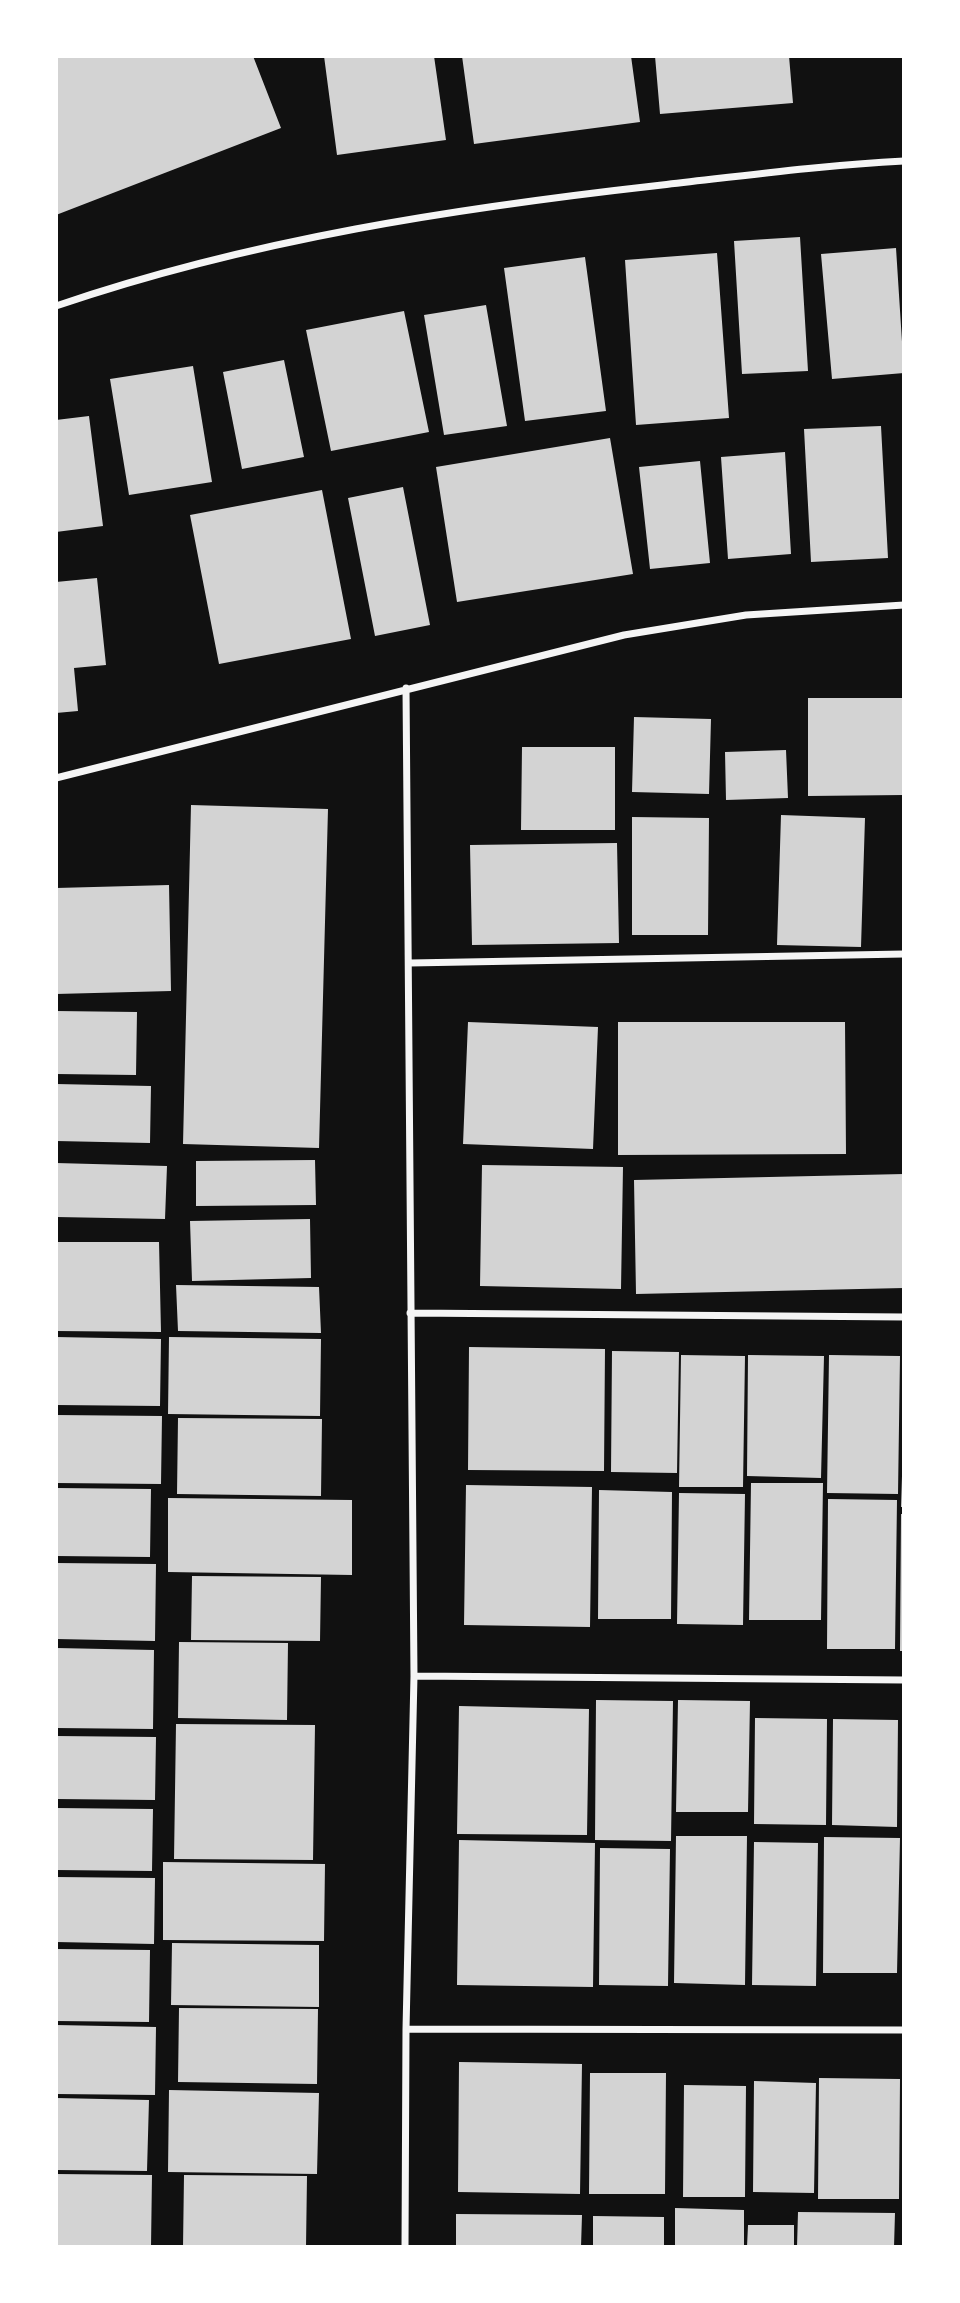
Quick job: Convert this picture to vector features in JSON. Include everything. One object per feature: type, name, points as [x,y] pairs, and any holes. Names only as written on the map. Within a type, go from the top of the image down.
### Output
[{"type":"street","points":[[56,306],[126,282],[336,230],[583,194],[904,161]]},
{"type":"street","points":[[56,778],[624,635],[746,615],[904,605]]},
{"type":"street","points":[[405,2247],[406,2029],[414,1676],[406,688]]},
{"type":"street","points":[[410,963],[904,954]]},
{"type":"street","points":[[410,1313],[904,1317]]},
{"type":"street","points":[[414,1676],[904,1680]]},
{"type":"street","points":[[406,2029],[904,2029]]},
{"type":"building","points":[[56,56],[253,56],[281,128],[56,215]]},
{"type":"building","points":[[324,56],[434,56],[446,140],[337,155]]},
{"type":"building","points":[[462,56],[631,56],[640,122],[474,144]]},
{"type":"building","points":[[655,56],[789,56],[793,103],[660,114]]},
{"type":"building","points":[[800,237],[808,371],[742,374],[734,241]]},
{"type":"building","points":[[896,248],[904,373],[832,379],[821,254]]},
{"type":"building","points":[[717,253],[729,418],[636,425],[625,260]]},
{"type":"building","points":[[585,257],[606,411],[525,421],[504,268]]},
{"type":"building","points":[[486,305],[507,426],[444,435],[424,315]]},
{"type":"building","points":[[404,311],[429,432],[331,451],[306,330]]},
{"type":"building","points":[[284,360],[304,457],[242,469],[223,372]]},
{"type":"building","points":[[193,366],[212,482],[129,495],[110,379]]},
{"type":"building","points":[[89,416],[103,526],[56,532],[56,420]]},
{"type":"building","points":[[881,426],[888,558],[811,562],[804,429]]},
{"type":"building","points":[[610,438],[633,574],[457,602],[436,467]]},
{"type":"building","points":[[785,452],[791,554],[728,559],[721,457]]},
{"type":"building","points":[[700,461],[710,563],[650,569],[639,467]]},
{"type":"building","points":[[403,487],[430,625],[375,636],[348,498]]},
{"type":"building","points":[[322,490],[351,639],[219,664],[190,515]]},
{"type":"building","points":[[97,578],[106,665],[74,668],[78,711],[56,713],[56,582]]},
{"type":"building","points":[[808,698],[904,698],[904,795],[808,796]]},
{"type":"building","points":[[634,717],[711,719],[709,794],[632,792]]},
{"type":"building","points":[[522,747],[615,747],[615,830],[521,830]]},
{"type":"building","points":[[786,750],[788,798],[726,800],[725,752]]},
{"type":"building","points":[[191,805],[328,809],[319,1148],[183,1144]]},
{"type":"building","points":[[781,815],[865,818],[861,947],[777,945]]},
{"type":"building","points":[[632,817],[709,818],[708,935],[632,935]]},
{"type":"building","points":[[617,843],[619,943],[472,945],[470,845]]},
{"type":"building","points":[[169,885],[171,991],[56,994],[56,888]]},
{"type":"building","points":[[56,1011],[137,1012],[136,1075],[56,1074]]},
{"type":"building","points":[[468,1022],[598,1027],[593,1149],[463,1144]]},
{"type":"building","points":[[618,1022],[845,1022],[846,1154],[618,1155]]},
{"type":"building","points":[[56,1084],[151,1086],[150,1143],[56,1141]]},
{"type":"building","points":[[315,1160],[316,1205],[196,1206],[196,1161]]},
{"type":"building","points":[[56,1163],[167,1166],[165,1219],[56,1217]]},
{"type":"building","points":[[482,1165],[623,1167],[621,1289],[480,1286]]},
{"type":"building","points":[[904,1174],[904,1288],[636,1294],[634,1180]]},
{"type":"building","points":[[310,1219],[311,1278],[192,1281],[190,1221]]},
{"type":"building","points":[[56,1242],[159,1242],[161,1332],[56,1331]]},
{"type":"building","points":[[176,1285],[319,1287],[321,1333],[178,1331]]},
{"type":"building","points":[[56,1337],[161,1339],[160,1406],[56,1405]]},
{"type":"building","points":[[169,1337],[321,1339],[320,1416],[168,1414]]},
{"type":"building","points":[[469,1347],[605,1349],[604,1471],[468,1470]]},
{"type":"building","points":[[612,1351],[679,1352],[677,1473],[611,1472]]},
{"type":"building","points":[[681,1355],[745,1356],[743,1487],[679,1487]]},
{"type":"building","points":[[748,1355],[824,1356],[821,1478],[747,1476]]},
{"type":"building","points":[[829,1355],[900,1356],[898,1494],[827,1493]]},
{"type":"building","points":[[56,1415],[162,1416],[161,1484],[56,1483]]},
{"type":"building","points":[[178,1418],[322,1419],[321,1496],[177,1494]]},
{"type":"building","points":[[904,1476],[904,1507],[901,1507]]},
{"type":"building","points":[[751,1483],[823,1483],[821,1620],[749,1620]]},
{"type":"building","points":[[466,1485],[592,1487],[590,1627],[464,1625]]},
{"type":"building","points":[[56,1488],[151,1489],[150,1557],[56,1556]]},
{"type":"building","points":[[599,1490],[672,1492],[671,1619],[598,1619]]},
{"type":"building","points":[[679,1493],[745,1494],[743,1625],[677,1624]]},
{"type":"building","points":[[168,1498],[352,1500],[352,1575],[168,1572]]},
{"type":"building","points":[[828,1499],[897,1500],[895,1649],[827,1649]]},
{"type":"building","points":[[901,1514],[904,1514],[904,1651],[900,1651]]},
{"type":"building","points":[[56,1563],[156,1564],[155,1641],[56,1639]]},
{"type":"building","points":[[192,1576],[321,1577],[320,1641],[191,1640]]},
{"type":"building","points":[[179,1642],[288,1643],[287,1720],[178,1718]]},
{"type":"building","points":[[56,1648],[154,1650],[153,1729],[56,1728]]},
{"type":"building","points":[[596,1700],[673,1701],[671,1841],[595,1840]]},
{"type":"building","points":[[678,1700],[750,1701],[748,1812],[676,1812]]},
{"type":"building","points":[[459,1706],[589,1709],[587,1835],[457,1834]]},
{"type":"building","points":[[755,1718],[827,1719],[826,1825],[754,1824]]},
{"type":"building","points":[[833,1719],[898,1720],[897,1827],[832,1825]]},
{"type":"building","points":[[176,1724],[315,1725],[313,1860],[174,1859]]},
{"type":"building","points":[[56,1736],[156,1737],[155,1800],[56,1799]]},
{"type":"building","points":[[56,1808],[153,1809],[152,1871],[56,1870]]},
{"type":"building","points":[[676,1836],[747,1836],[745,1985],[674,1983]]},
{"type":"building","points":[[824,1837],[900,1838],[897,1973],[823,1973]]},
{"type":"building","points":[[459,1840],[595,1843],[593,1987],[457,1985]]},
{"type":"building","points":[[754,1842],[818,1843],[816,1986],[752,1985]]},
{"type":"building","points":[[600,1848],[670,1849],[668,1986],[599,1985]]},
{"type":"building","points":[[163,1862],[325,1864],[324,1941],[163,1940]]},
{"type":"building","points":[[56,1877],[155,1878],[154,1944],[56,1942]]},
{"type":"building","points":[[172,1943],[319,1945],[319,2007],[171,2005]]},
{"type":"building","points":[[56,1949],[150,1950],[149,2022],[56,2021]]},
{"type":"building","points":[[179,2008],[318,2009],[317,2084],[178,2082]]},
{"type":"building","points":[[56,2025],[156,2027],[155,2095],[56,2094]]},
{"type":"building","points":[[459,2062],[582,2064],[580,2194],[458,2192]]},
{"type":"building","points":[[590,2073],[666,2073],[665,2194],[589,2194]]},
{"type":"building","points":[[819,2078],[900,2079],[899,2199],[818,2199]]},
{"type":"building","points":[[754,2081],[816,2083],[814,2193],[753,2192]]},
{"type":"building","points":[[684,2085],[746,2086],[745,2197],[683,2197]]},
{"type":"building","points":[[169,2090],[319,2093],[317,2174],[168,2172]]},
{"type":"building","points":[[56,2098],[149,2100],[147,2171],[56,2170]]},
{"type":"building","points":[[56,2174],[152,2175],[151,2247],[56,2247]]},
{"type":"building","points":[[184,2175],[307,2176],[306,2247],[183,2247]]},
{"type":"building","points":[[675,2208],[744,2210],[744,2247],[675,2247]]},
{"type":"building","points":[[798,2212],[895,2213],[894,2247],[797,2247]]},
{"type":"building","points":[[456,2214],[582,2215],[581,2247],[456,2247]]},
{"type":"building","points":[[593,2216],[664,2217],[664,2247],[593,2247]]},
{"type":"building","points":[[748,2225],[794,2225],[794,2247],[747,2247]]}]
